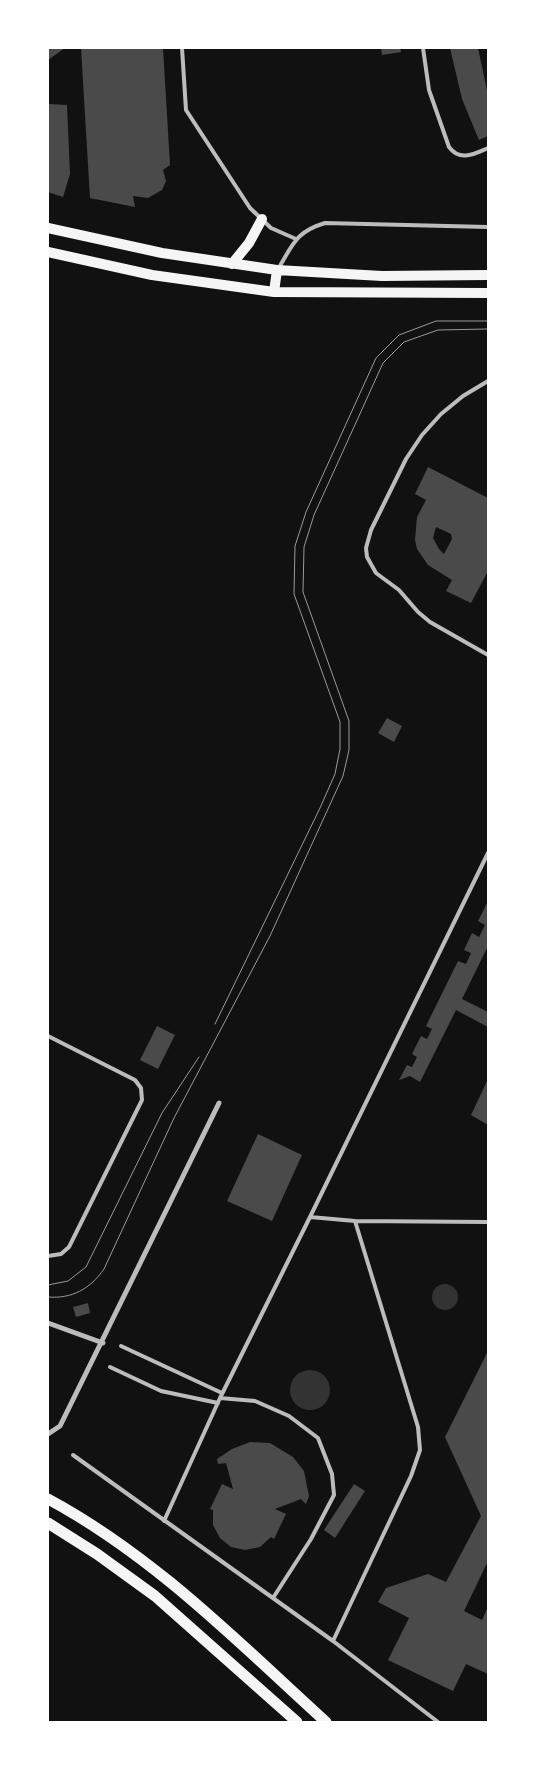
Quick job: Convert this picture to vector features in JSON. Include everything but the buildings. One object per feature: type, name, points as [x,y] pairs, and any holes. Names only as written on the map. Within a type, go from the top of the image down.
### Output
[{"type":"highway","points":[[48,1498],[158,1572],[224,1626],[326,1722]]},
{"type":"highway","points":[[48,1523],[97,1554],[155,1596],[297,1722]]},
{"type":"main road","points":[[232,264],[249,243],[262,220]]},
{"type":"main road","points":[[48,228],[162,253],[277,270],[382,276],[488,275]]},
{"type":"main road","points":[[48,252],[152,275],[274,292],[488,293]]},
{"type":"main road","points":[[274,292],[277,270]]},
{"type":"street","points":[[48,1434],[60,1426],[103,1343],[219,1103]]},
{"type":"street","points":[[48,1323],[103,1343]]},
{"type":"lane","points":[[182,48],[186,110],[250,208],[271,228],[296,239]]},
{"type":"lane","points":[[423,48],[429,90],[449,146],[455,153],[464,156],[488,148]]},
{"type":"lane","points":[[277,270],[296,239],[307,229],[325,223],[488,227]]},
{"type":"lane","points":[[488,381],[463,396],[441,414],[422,435],[406,458],[378,514],[367,539],[366,548],[367,557],[376,573],[399,590],[418,612],[430,622],[488,655]]},
{"type":"lane","points":[[164,1521],[222,1393],[488,853]]},
{"type":"lane","points":[[48,1036],[135,1080],[142,1093],[142,1100],[69,1247],[60,1254],[48,1256]]},
{"type":"lane","points":[[310,1217],[355,1221],[488,1222]]},
{"type":"lane","points":[[334,1641],[411,1476],[420,1450],[418,1427],[355,1221]]},
{"type":"lane","points":[[121,1346],[222,1393]]},
{"type":"lane","points":[[110,1367],[161,1391],[218,1403]]},
{"type":"lane","points":[[220,1398],[255,1401],[289,1416],[318,1438],[332,1474],[334,1495],[311,1539],[273,1598]]},
{"type":"lane","points":[[73,1455],[334,1641],[438,1722]]},
{"type":"shaded area","points":[[445,1284],[454,1288],[458,1297],[454,1306],[445,1310],[436,1306],[432,1297],[436,1288]]},
{"type":"shaded area","points":[[306,1370],[314,1370],[321,1373],[327,1379],[330,1390],[327,1401],[321,1407],[314,1410],[306,1410],[299,1407],[293,1401],[290,1394],[290,1386],[293,1379],[299,1373]]},
{"type":"tram line","points":[[215,1024],[320,808],[335,774],[340,749],[340,722],[294,594],[295,546],[306,512],[376,358],[399,335],[436,321],[488,321]]},
{"type":"tram line","points":[[48,1297],[65,1296],[80,1291],[93,1282],[104,1269],[174,1118],[270,936],[343,776],[349,750],[349,721],[303,592],[304,547],[314,515],[383,363],[404,342],[438,330],[488,329]]},
{"type":"tram line","points":[[48,1285],[68,1281],[86,1267],[162,1113],[199,1057]]}]
